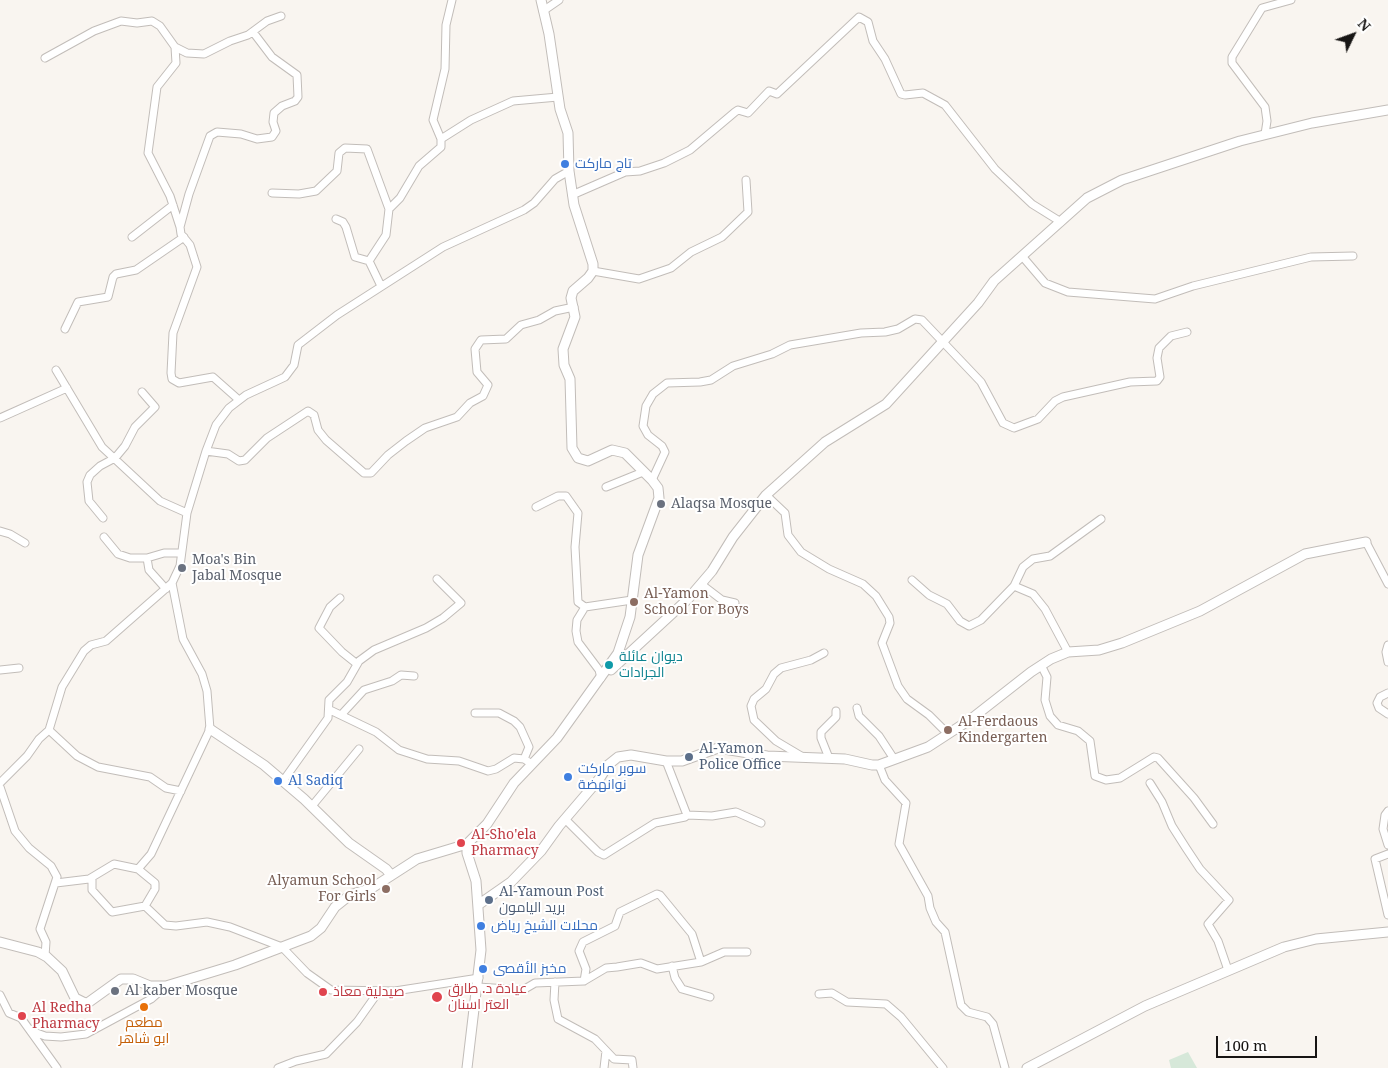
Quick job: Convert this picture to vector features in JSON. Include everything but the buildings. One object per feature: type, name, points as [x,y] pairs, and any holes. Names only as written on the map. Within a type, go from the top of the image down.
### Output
[{"type":"street","points":[[389,209],[400,198],[419,166],[441,148],[441,139],[433,120],[445,69],[446,25],[452,0]]},
{"type":"street","points":[[0,942],[38,952],[45,956],[62,971],[76,998],[85,1003],[121,979],[129,978],[150,986],[166,986],[204,975],[314,934],[332,910],[346,898],[372,888],[417,860],[467,844],[487,824],[514,783],[557,738],[618,653],[628,622],[638,555],[658,504],[658,491],[652,480],[622,451],[608,451],[588,461],[578,458],[574,452],[570,379],[563,357],[565,341],[575,317],[571,298],[573,291],[593,271],[592,256],[578,222],[572,194],[568,133],[561,114],[540,0]]},
{"type":"street","points":[[543,12],[559,0]]},
{"type":"street","points":[[1265,134],[1268,121],[1265,107],[1233,64],[1232,58],[1261,9],[1291,0]]},
{"type":"street","points":[[174,47],[187,53],[204,54],[253,32],[267,21],[281,16]]},
{"type":"street","points":[[572,194],[625,172],[640,171],[664,163],[690,150],[738,110],[748,113],[769,91],[777,94],[859,17],[868,22],[873,41],[885,59],[901,94],[906,96],[923,93],[945,105],[995,169],[1032,204],[1061,222]]},
{"type":"street","points":[[46,58],[94,31],[121,20],[157,22],[174,47],[176,63],[157,87],[148,153],[173,205],[181,234],[190,245],[197,267],[173,333],[171,376],[175,382],[213,377],[238,400]]},
{"type":"street","points":[[180,227],[195,175],[211,135],[217,132],[241,134],[257,139],[272,138],[276,131],[273,122],[274,114],[282,106],[295,101],[298,97],[297,75],[272,57],[253,32]]},
{"type":"street","points":[[441,139],[471,120],[513,101],[558,97]]},
{"type":"street","points":[[601,678],[662,624],[712,571],[733,537],[766,496],[825,442],[886,404],[944,342],[994,281],[1087,198],[1113,184],[1265,134],[1320,121],[1388,110]]},
{"type":"street","points":[[272,193],[299,194],[316,191],[337,171],[339,153],[346,148],[367,149],[374,163],[389,209],[386,235],[369,261]]},
{"type":"street","points":[[0,782],[27,756],[39,739],[50,730],[62,687],[84,651],[91,645],[106,641],[169,586],[180,566],[187,512],[206,451],[220,419],[238,400],[285,377],[294,365],[296,349],[301,342],[381,286],[443,247],[524,210],[538,199],[555,179],[569,171]]},
{"type":"street","points":[[593,271],[639,279],[671,268],[691,252],[722,237],[748,212],[746,180]]},
{"type":"street","points":[[132,237],[173,205]]},
{"type":"street","points":[[336,219],[343,222],[346,227],[355,257],[369,261],[381,286]]},
{"type":"street","points":[[65,329],[78,302],[108,297],[113,277],[116,274],[136,270],[184,238]]},
{"type":"street","points":[[1022,256],[1045,283],[1068,292],[1155,299],[1193,286],[1311,257],[1353,256]]},
{"type":"street","points":[[206,451],[228,454],[239,460],[244,460],[267,438],[308,411],[314,416],[318,430],[326,440],[364,473],[371,474],[388,455],[425,428],[457,417],[470,403],[483,396],[488,385],[483,376],[477,372],[474,349],[481,340],[506,339],[521,325],[539,320],[555,311],[574,307]]},
{"type":"street","points":[[652,480],[664,452],[662,446],[645,431],[642,421],[648,401],[667,383],[705,381],[733,366],[772,354],[790,345],[885,332],[898,329],[915,319],[922,320],[981,382],[1003,422],[1014,428],[1038,419],[1055,401],[1063,397],[1130,382],[1158,381],[1160,376],[1157,358],[1159,348],[1171,336],[1187,332]]},
{"type":"street","points":[[56,370],[98,443],[160,500],[172,508],[187,512]]},
{"type":"street","points":[[0,418],[67,388]]},
{"type":"street","points":[[103,518],[89,501],[87,482],[90,475],[100,466],[115,458],[125,446],[136,427],[155,407],[142,392]]},
{"type":"street","points":[[606,488],[643,472]]},
{"type":"street","points":[[536,507],[558,496],[566,496],[578,512],[576,592],[578,602],[585,607],[632,600]]},
{"type":"street","points":[[766,496],[785,513],[788,535],[800,552],[828,569],[863,584],[872,592],[890,616],[890,623],[882,643],[898,686],[907,699],[929,715],[948,734]]},
{"type":"street","points":[[912,580],[929,595],[947,604],[960,621],[970,626],[981,620],[1014,586],[1023,567],[1033,559],[1050,556],[1101,519]]},
{"type":"street","points":[[0,531],[10,534],[25,543]]},
{"type":"street","points":[[104,537],[118,554],[130,558],[147,558],[164,553],[181,553]]},
{"type":"street","points":[[478,905],[510,882],[541,851],[565,818],[615,759],[631,755],[666,761],[688,760],[718,748],[767,756],[830,758],[879,765],[922,749],[948,734],[971,719],[1041,665],[1068,652],[1099,650],[1122,644],[1200,611],[1305,554],[1366,542],[1388,584]]},
{"type":"street","points":[[138,869],[151,854],[210,729],[207,691],[202,674],[183,639],[169,586],[149,570],[147,558]]},
{"type":"street","points":[[283,781],[328,718],[330,710],[329,700],[347,682],[356,664],[374,650],[403,640],[426,628],[443,618],[461,603],[437,579]]},
{"type":"street","points":[[700,584],[722,600],[736,603]]},
{"type":"street","points":[[1014,586],[1033,594],[1042,604],[1068,652]]},
{"type":"street","points":[[340,598],[330,607],[319,628],[356,664]]},
{"type":"street","points":[[585,607],[577,620],[578,642],[598,670],[601,678]]},
{"type":"street","points":[[1388,645],[1386,652],[1388,662]]},
{"type":"street","points":[[804,757],[776,741],[754,720],[751,706],[754,699],[766,689],[774,674],[781,668],[811,660],[824,653]]},
{"type":"street","points":[[1041,665],[1047,677],[1045,700],[1050,716],[1058,724],[1078,731],[1090,741],[1095,776],[1106,780],[1120,778],[1154,757],[1158,758],[1213,824]]},
{"type":"street","points":[[0,670],[19,668]]},
{"type":"street","points":[[341,715],[364,690],[392,681],[401,675],[414,676]]},
{"type":"street","points":[[1388,692],[1380,697],[1377,703],[1379,708],[1388,714]]},
{"type":"street","points":[[857,708],[858,716],[879,736],[894,759]]},
{"type":"street","points":[[330,710],[376,732],[399,750],[427,759],[459,761],[488,771],[496,769],[514,758],[524,759],[532,764]]},
{"type":"street","points":[[830,758],[821,738],[821,732],[836,717],[836,711]]},
{"type":"street","points":[[475,713],[499,713],[514,721],[520,727],[529,747],[524,759]]},
{"type":"street","points":[[210,729],[283,781],[312,806],[349,843],[386,869],[391,875]]},
{"type":"street","points":[[50,730],[77,756],[98,767],[150,777],[166,788],[181,791]]},
{"type":"street","points":[[312,806],[359,749]]},
{"type":"street","points":[[666,761],[687,815]]},
{"type":"street","points":[[879,765],[885,780],[906,802],[899,844],[928,896],[930,908],[936,922],[946,932],[961,1005],[968,1012],[987,1017],[993,1024],[1005,1068]]},
{"type":"street","points":[[1150,783],[1162,802],[1172,826],[1200,870],[1229,900],[1208,924],[1224,955],[1228,970]]},
{"type":"street","points":[[0,786],[15,831],[30,848],[51,866],[57,877],[41,925],[41,933],[46,942],[45,956]]},
{"type":"street","points":[[1388,811],[1385,815],[1382,829],[1388,845]]},
{"type":"street","points":[[565,818],[598,852],[604,855],[655,823],[687,815],[712,816],[736,812],[761,823]]},
{"type":"street","points":[[467,844],[467,853],[476,881],[481,950],[468,1068]]},
{"type":"street","points":[[1388,854],[1375,858],[1388,915]]},
{"type":"street","points":[[56,883],[92,878],[114,864],[138,869],[155,884],[155,889],[145,906],[112,912],[92,890],[92,878]]},
{"type":"street","points":[[584,981],[586,969],[579,952],[583,942],[615,926],[620,912],[657,894],[660,895],[692,934],[701,962]]},
{"type":"street","points":[[145,906],[165,925],[176,926],[207,922],[230,927],[282,947],[307,973],[332,990],[395,991],[478,983],[523,990],[535,983],[584,981],[606,968],[617,966],[640,963],[657,969],[701,962],[724,952],[747,952]]},
{"type":"street","points":[[1027,1068],[1145,1006],[1228,970],[1305,941],[1388,932]]},
{"type":"street","points":[[672,966],[675,978],[682,989],[710,997]]},
{"type":"street","points":[[556,982],[554,1000],[558,1019],[595,1040],[614,1059],[632,1060],[634,1068]]},
{"type":"street","points":[[31,1031],[45,1036],[61,1038],[86,1034],[151,1000],[166,986]]},
{"type":"street","points":[[278,1068],[296,1061],[326,1054],[357,1022],[378,990]]},
{"type":"street","points":[[819,994],[832,994],[847,1002],[886,1004],[901,1017],[943,1068]]},
{"type":"street","points":[[0,995],[2,1006],[9,1013],[19,1016],[57,1068]]},
{"type":"street","points":[[604,1068],[606,1051]]},
{"type":"green space","points":[[1188,1052],[1197,1068],[1171,1068],[1169,1060]]},
{"type":"place","name":"تاج ماركت","points":[[565,164]]},
{"type":"place","name":"Alaqsa Mosque","points":[[661,504]]},
{"type":"place","name":"Moa's Bin Jabal Mosque","points":[[182,568]]},
{"type":"place","name":"Al-Yamon School For Boys","points":[[634,602]]},
{"type":"place","name":"ديوان عائلة الجرادات","points":[[609,665]]},
{"type":"place","name":"Al-Ferdaous Kindergarten","points":[[948,730]]},
{"type":"place","name":"Al-Yamon Police Office","points":[[689,757]]},
{"type":"place","name":"سوبر ماركت نوانهضة","points":[[568,777]]},
{"type":"place","name":"Al Sadiq","points":[[278,781]]},
{"type":"place","name":"Al-Sho'ela Pharmacy","points":[[461,843]]},
{"type":"place","name":"Alyamun School For Girls","points":[[386,889]]},
{"type":"place","name":"Al-Yamoun Post بريد اليامون","points":[[489,900]]},
{"type":"place","name":"محلات الشيخ رياض","points":[[481,926]]},
{"type":"place","name":"مخبز الأقصى","points":[[483,969]]},
{"type":"place","name":"Al kaber Mosque","points":[[115,991]]},
{"type":"place","name":"صيدلية معاذ","points":[[323,992]]},
{"type":"place","name":"عيادة د. طارق العتر اسنان","points":[[437,997]]},
{"type":"place","name":"مطعم ابو شاهر","points":[[144,1007]]},
{"type":"place","name":"Al Redha Pharmacy","points":[[22,1016]]}]
